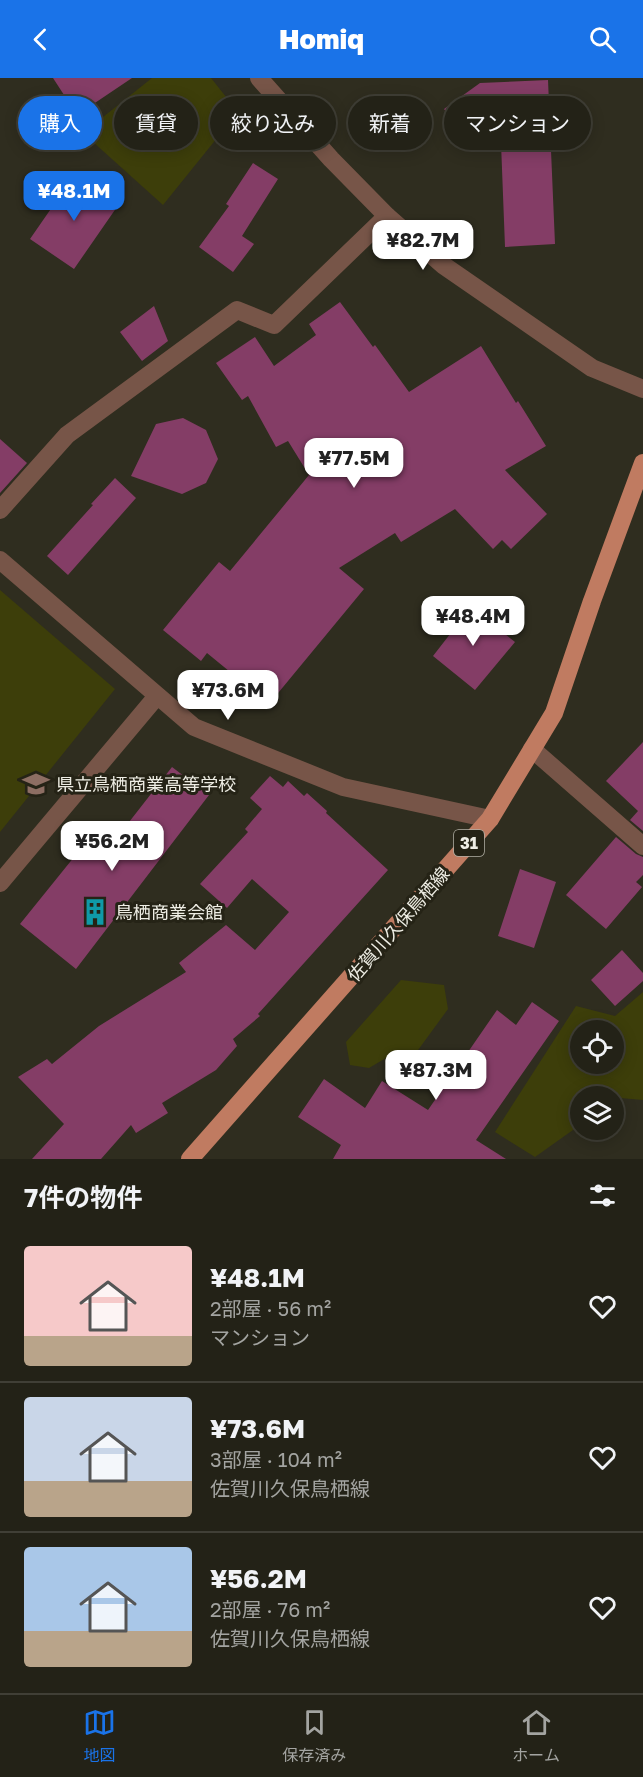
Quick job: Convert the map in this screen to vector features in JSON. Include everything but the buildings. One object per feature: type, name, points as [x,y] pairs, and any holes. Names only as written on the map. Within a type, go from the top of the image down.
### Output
[{"type":"main road","name":"佐賀川久保鳥栖線","points":[[190,1159],[490,819],[554,713],[643,463]]},
{"type":"street","points":[[259,78],[331,159],[387,216],[443,265],[592,368],[643,389]]},
{"type":"street","points":[[0,510],[67,435],[237,310],[274,325],[387,216]]},
{"type":"street","points":[[0,560],[194,727],[342,787],[490,819]]},
{"type":"street","points":[[0,883],[157,696]]},
{"type":"street","points":[[532,749],[643,846]]},
{"type":"shaded area","points":[[152,78],[211,78],[225,96],[210,96],[210,147],[163,205],[102,150],[102,118],[114,108],[114,150],[198,150],[198,96],[129,96]]},
{"type":"shaded area","name":"県立鳥栖商業高等学校","points":[[0,590],[115,689],[0,832]]},
{"type":"shaded area","points":[[401,980],[444,985],[448,1009],[413,1057],[386,1058],[369,1068],[350,1065],[346,1042]]},
{"type":"shaded area","points":[[643,992],[643,1100],[624,1098],[624,1086],[570,1086],[570,1132],[535,1157],[495,1132],[576,1006],[615,1016]]},
{"type":"place","name":"県立鳥栖商業高等学校","points":[[36,784]]},
{"type":"place","name":"鳥栖商業会館","points":[[95,912]]}]
